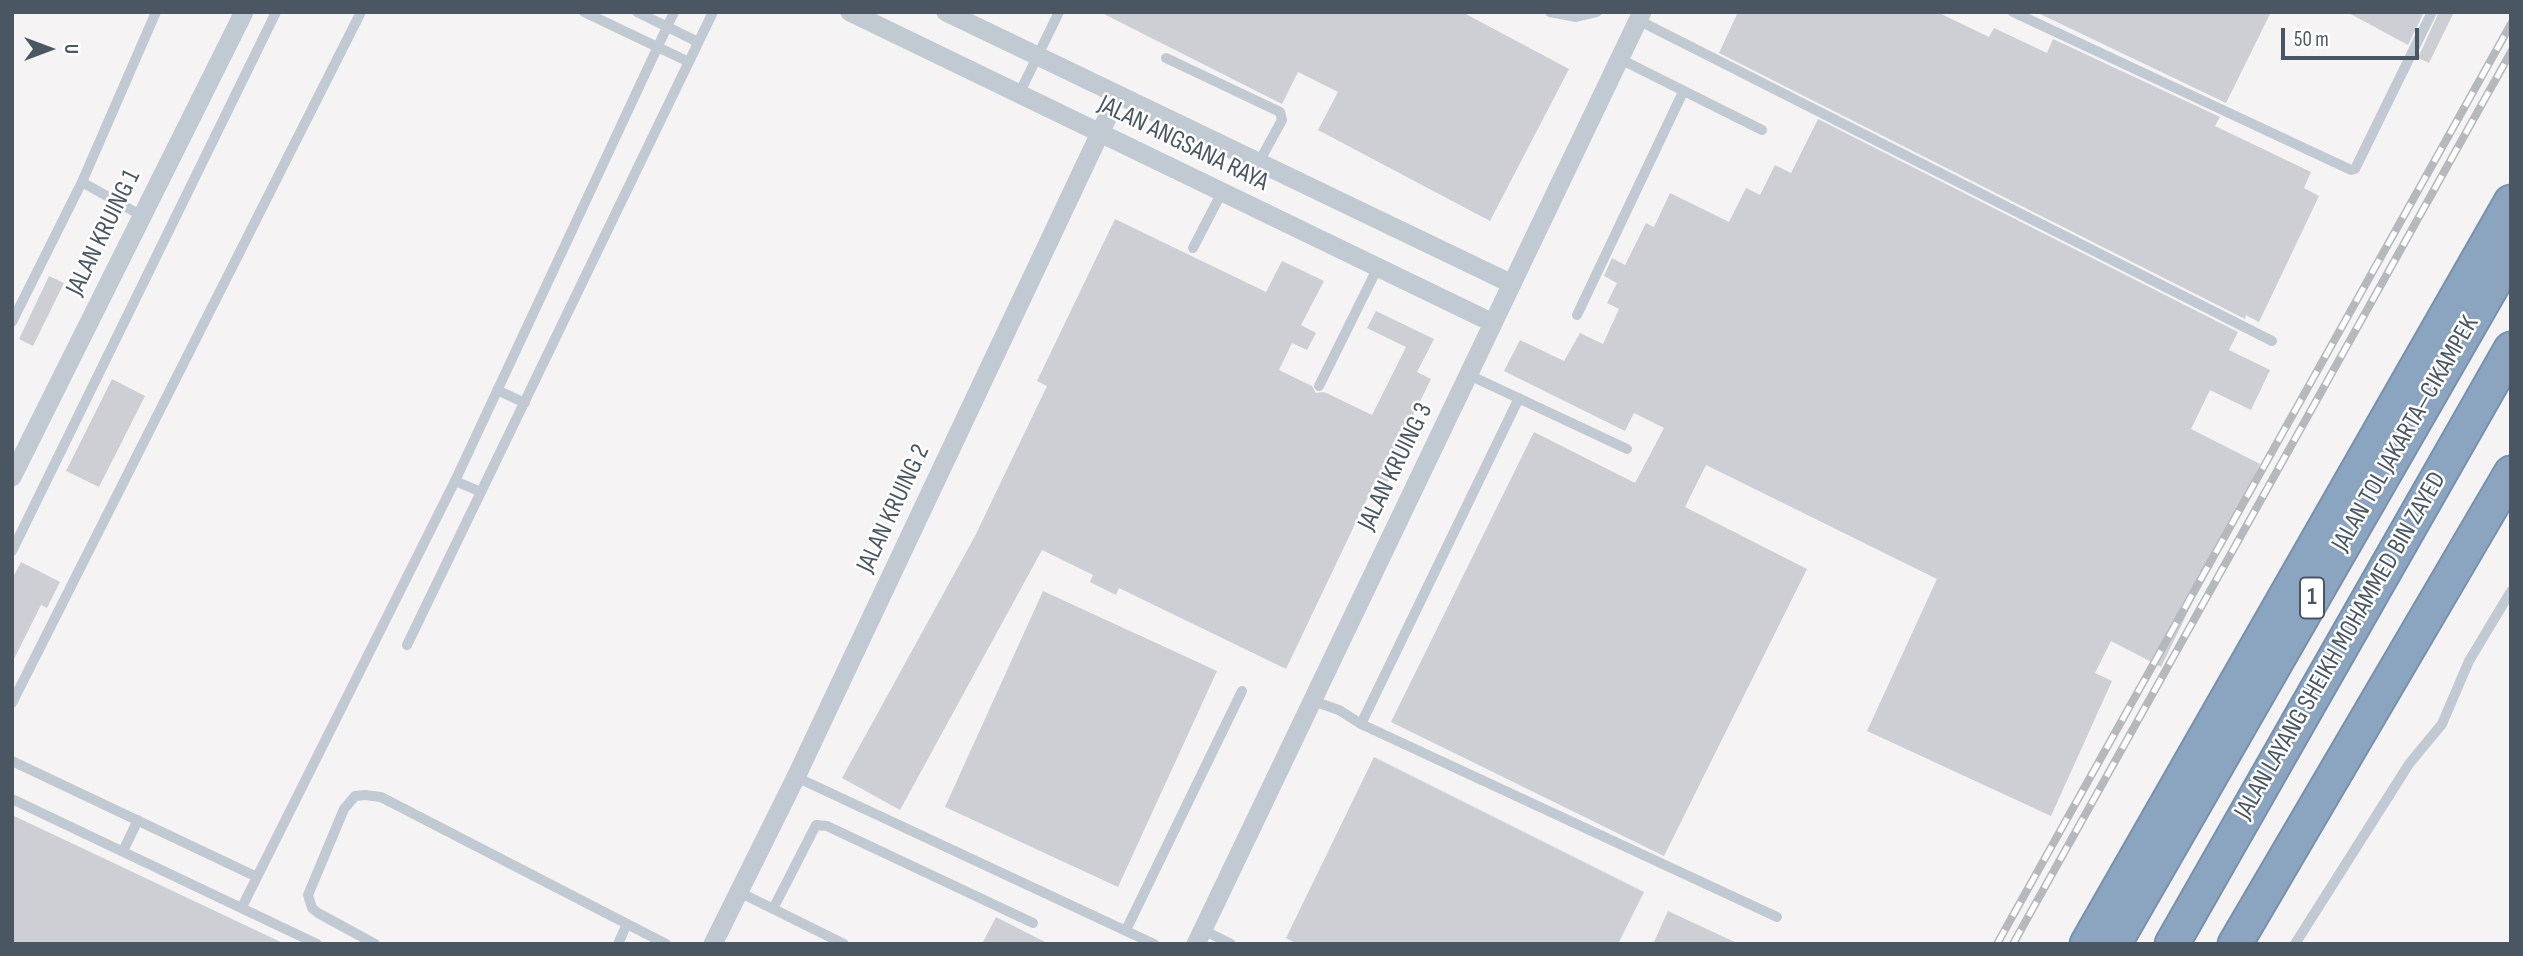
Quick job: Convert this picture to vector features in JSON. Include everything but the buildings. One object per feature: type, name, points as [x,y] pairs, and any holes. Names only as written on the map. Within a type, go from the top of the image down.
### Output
[{"type":"highway","points":[[2087,944],[2511,202]]},
{"type":"highway","name":"JALAN TOL JAKARTA–CIKAMPEK","points":[[2114,944],[2511,253]]},
{"type":"highway","name":"JALAN LAYANG SHEIKH MOHAMMED BIN ZAYED","points":[[2137,944],[2511,297]]},
{"type":"highway","name":"JALAN LAYANG SHEIKH MOHAMMED BIN ZAYED","points":[[2172,944],[2511,349]]},
{"type":"highway","points":[[2187,944],[2511,386]]},
{"type":"highway","points":[[2235,944],[2511,473]]},
{"type":"street","name":"JALAN KRUING 1","points":[[13,472],[244,12]]},
{"type":"street","name":"JALAN ANGSANA RAYA","points":[[850,12],[1493,323]]},
{"type":"street","name":"JALAN ANGSANA RAYA","points":[[958,15],[1512,284]]},
{"type":"street","name":"JALAN KRUING 3","points":[[1200,937],[1640,16]]},
{"type":"street","name":"JALAN KRUING 2","points":[[713,944],[796,777],[1118,95]]},
{"type":"lane","points":[[12,322],[82,182],[156,12]]},
{"type":"lane","points":[[12,551],[276,12]]},
{"type":"lane","points":[[12,703],[361,12]]},
{"type":"lane","points":[[584,12],[689,62]]},
{"type":"lane","points":[[637,12],[698,42]]},
{"type":"lane","points":[[242,907],[455,481],[674,12]]},
{"type":"lane","points":[[407,645],[713,12]]},
{"type":"lane","points":[[1019,94],[1059,12]]},
{"type":"lane","points":[[1550,12],[1576,17],[1597,12]]},
{"type":"lane","points":[[2013,12],[2351,170],[2356,169],[2432,12]]},
{"type":"lane","points":[[1640,16],[2272,341]]},
{"type":"lane","points":[[1166,58],[1280,112],[1282,120],[1259,162]]},
{"type":"lane","points":[[1620,59],[1762,130]]},
{"type":"lane","points":[[1577,316],[1683,92]]},
{"type":"lane","points":[[82,182],[142,216]]},
{"type":"lane","points":[[1193,247],[1222,192]]},
{"type":"lane","points":[[1319,386],[1378,267]]},
{"type":"lane","points":[[1469,375],[1627,449]]},
{"type":"lane","points":[[497,390],[525,404]]},
{"type":"lane","points":[[1361,724],[1519,398]]},
{"type":"lane","points":[[455,481],[481,492]]},
{"type":"lane","points":[[2295,944],[2409,764],[2442,724],[2469,661],[2511,591]]},
{"type":"lane","points":[[1126,930],[1242,691]]},
{"type":"lane","points":[[1313,701],[1339,710],[1361,724],[1777,917]]},
{"type":"lane","points":[[12,761],[257,877]]},
{"type":"lane","points":[[796,777],[1154,944]]},
{"type":"lane","points":[[375,944],[318,914],[312,908],[308,895],[344,809],[355,796],[381,797],[626,926],[666,944]]},
{"type":"lane","points":[[12,799],[317,944]]},
{"type":"lane","points":[[122,851],[138,820]]},
{"type":"lane","points":[[774,907],[816,825],[827,826],[1033,923]]},
{"type":"lane","points":[[739,891],[844,944]]},
{"type":"lane","points":[[618,944],[626,926]]},
{"type":"lane","points":[[1200,937],[1231,944]]},
{"type":"railway","points":[[1997,944],[2511,24]]},
{"type":"railway","points":[[2013,944],[2511,52]]}]
